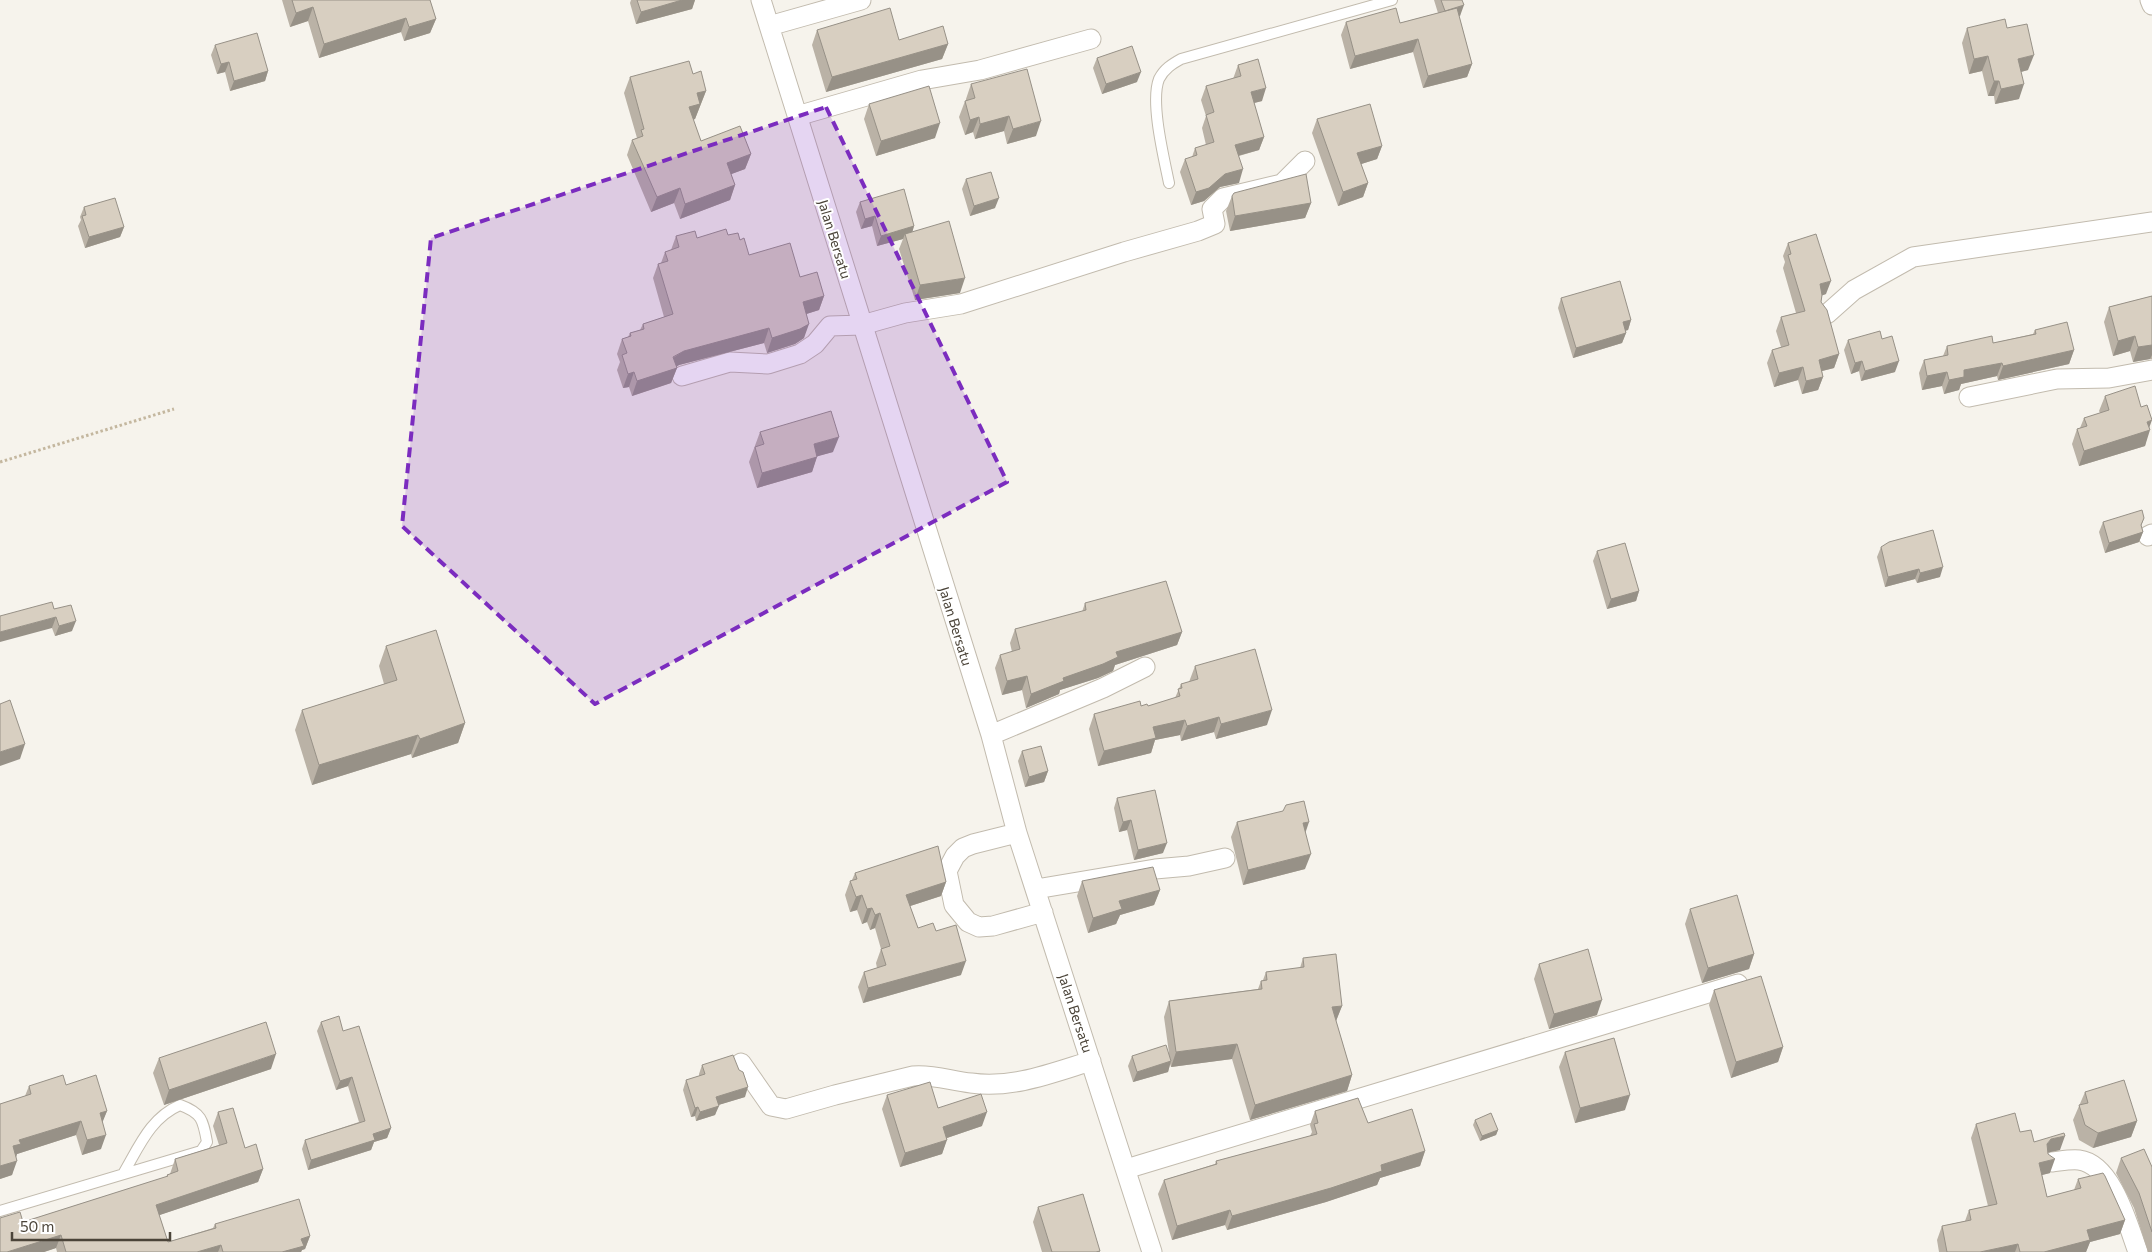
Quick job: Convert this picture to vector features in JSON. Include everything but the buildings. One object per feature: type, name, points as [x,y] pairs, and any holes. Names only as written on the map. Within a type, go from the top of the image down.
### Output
[{"type":"street","name":"Jalan Bersatu","points":[[760,0],[991,735],[1018,833],[1152,1252]]},
{"type":"street","points":[[769,26],[861,0]]},
{"type":"street","points":[[2150,0],[2152,5]]},
{"type":"street","points":[[797,116],[922,80],[980,70],[1091,39]]},
{"type":"street","points":[[682,376],[730,362],[768,364],[800,354],[815,344],[830,326],[862,325],[905,313],[961,304],[1124,252],[1198,231],[1215,224],[1212,209],[1223,198],[1282,184],[1305,161]]},
{"type":"street","points":[[1827,314],[1854,290],[1913,257],[2152,222]]},
{"type":"street","points":[[1969,397],[2057,379],[2109,378],[2152,370]]},
{"type":"street","points":[[991,735],[1103,688],[1145,667]]},
{"type":"street","points":[[1018,833],[973,844],[963,848],[955,856],[947,871],[954,905],[968,922],[979,927],[993,926],[1044,912]]},
{"type":"street","points":[[1036,889],[1155,869],[1189,866],[1225,858]]},
{"type":"street","points":[[1126,1169],[1758,978]]},
{"type":"street","points":[[741,1063],[771,1106],[786,1109],[913,1076],[926,1075],[972,1083],[1008,1083],[1037,1078],[1091,1061]]},
{"type":"street","points":[[2052,1162],[2080,1160],[2097,1166],[2108,1178],[2136,1247]]},
{"type":"lane","points":[[1169,183],[1157,115],[1158,80],[1167,67],[1181,59],[1392,0]]},
{"type":"lane","points":[[0,1211],[123,1174],[201,1150],[207,1142],[203,1122],[195,1110],[180,1105],[167,1110],[152,1123],[123,1174]]},
{"type":"path","points":[[0,462],[174,409]]},
{"type":"highlighted area","points":[[826,107],[1007,482],[595,704],[402,526],[431,238]]}]
